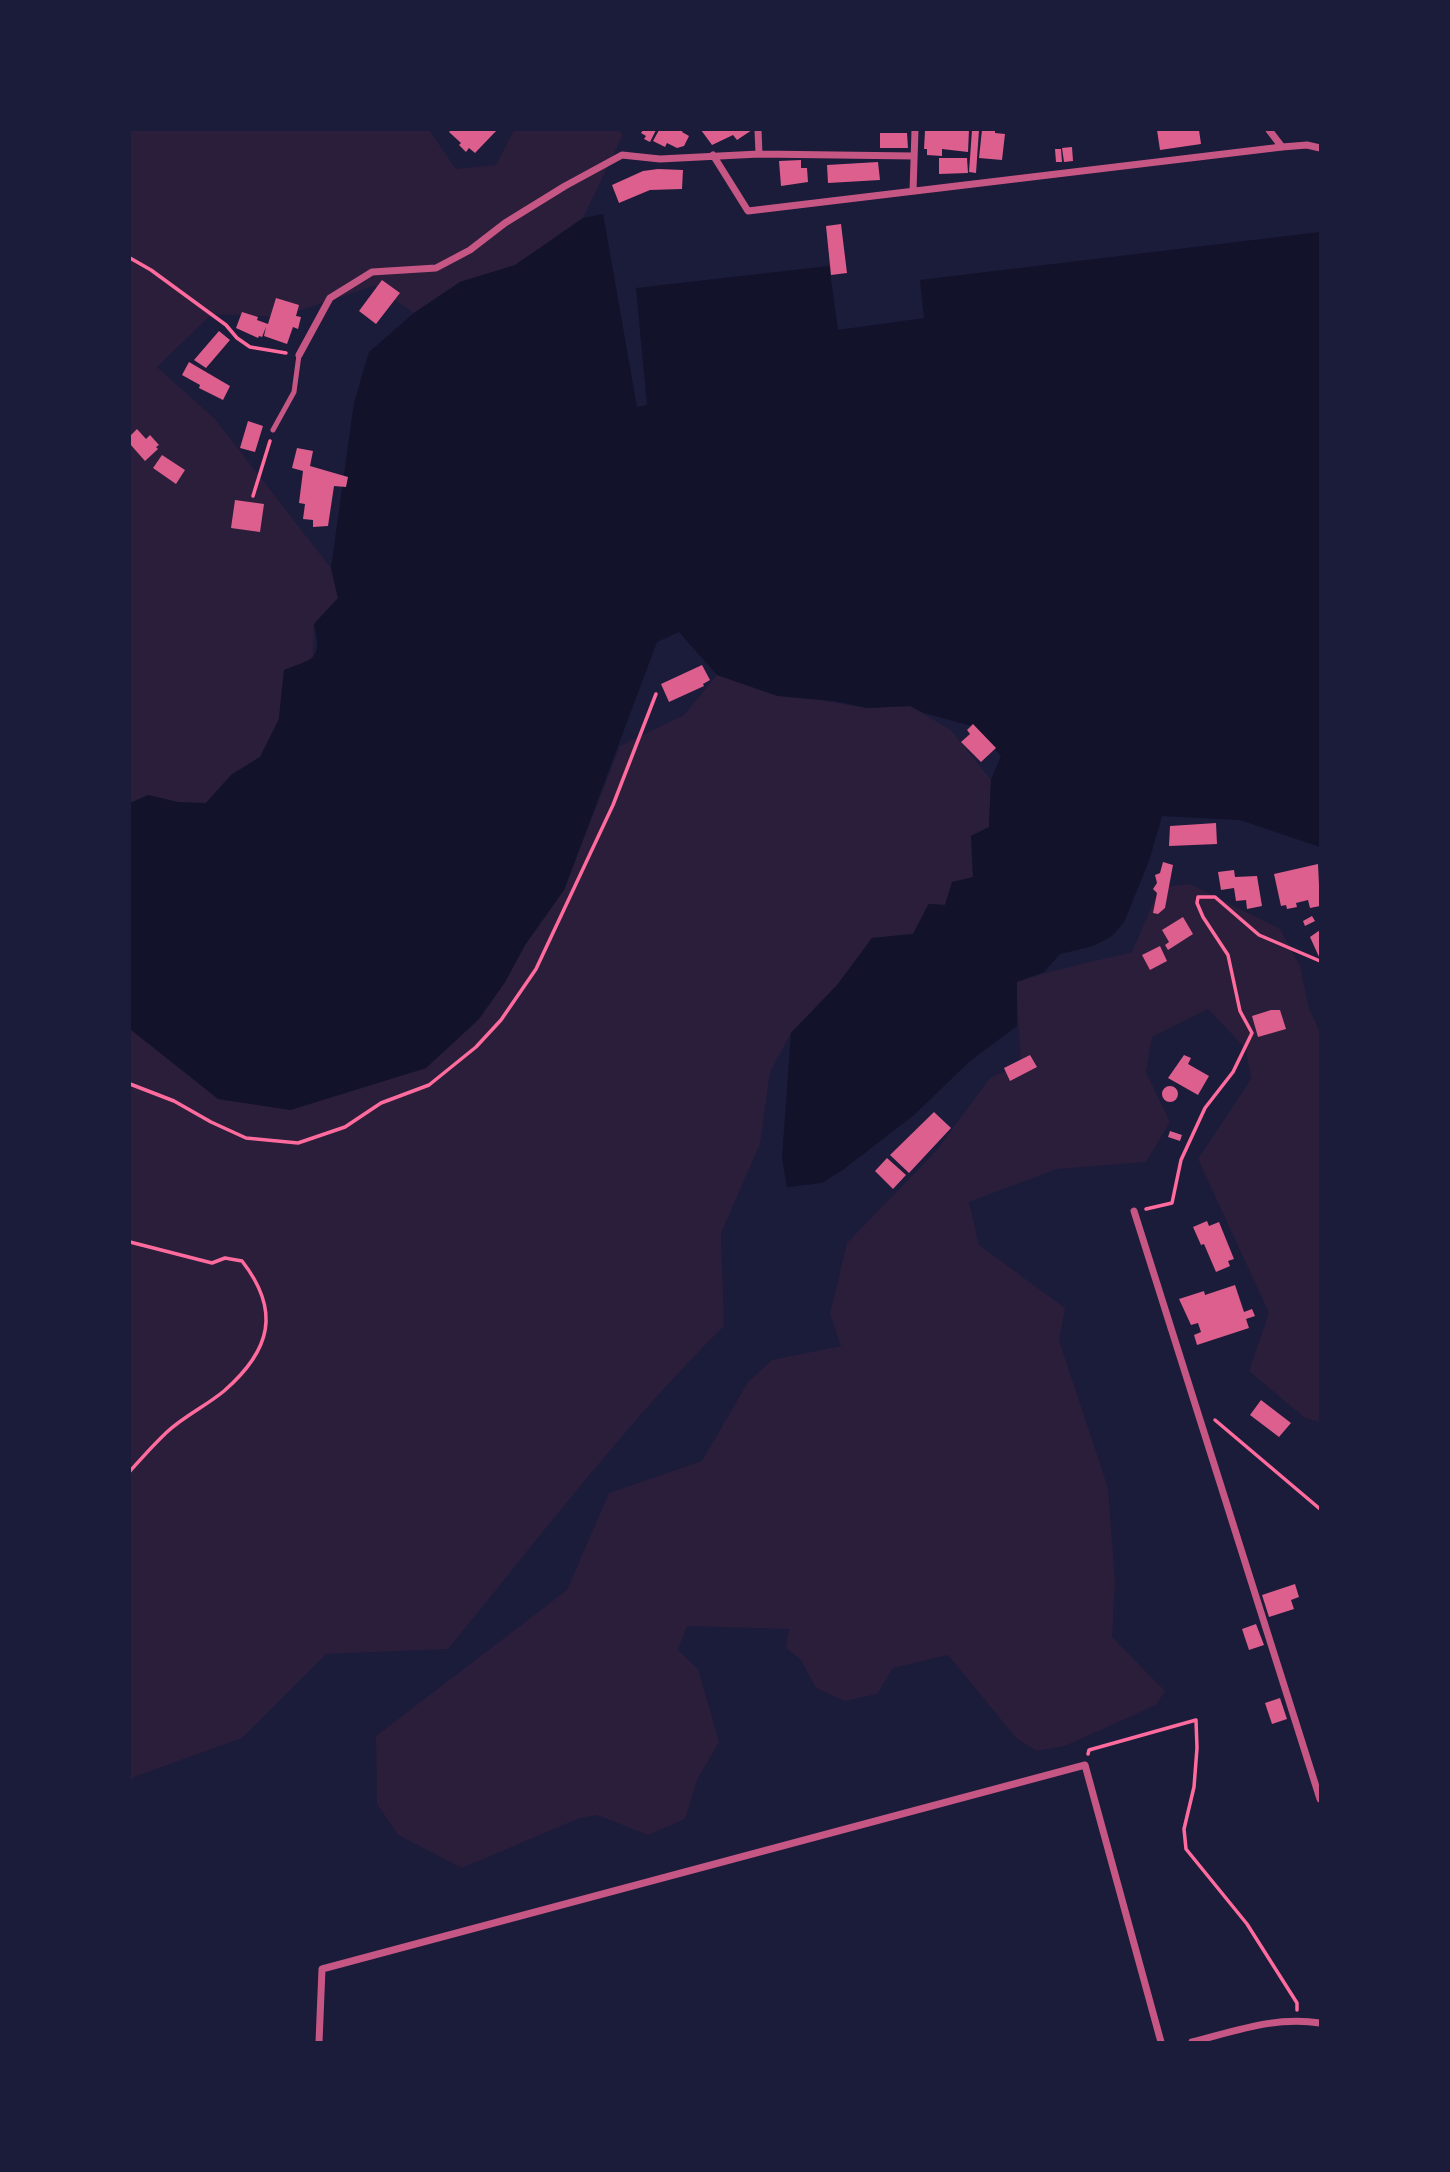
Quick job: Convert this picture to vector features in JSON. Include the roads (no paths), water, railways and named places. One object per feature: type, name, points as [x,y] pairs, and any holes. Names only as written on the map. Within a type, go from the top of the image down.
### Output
[{"type":"street","points":[[758,130],[759,154]]},
{"type":"street","points":[[912,191],[915,130]]},
{"type":"street","points":[[1269,130],[1282,147]]},
{"type":"street","points":[[713,155],[748,211],[1282,147],[1307,145],[1321,148]]},
{"type":"street","points":[[299,355],[330,298],[372,272],[436,268],[470,250],[505,223],[555,192],[622,155],[660,159],[759,154],[914,156]]},
{"type":"street","points":[[1134,1211],[1321,1799]]},
{"type":"street","points":[[319,2042],[322,1969],[1085,1765],[1161,2042]]},
{"type":"street","points":[[1192,2042],[1275,2021],[1296,2019],[1321,2023]]},
{"type":"lane","points":[[273,430],[294,392],[299,355]]}]
